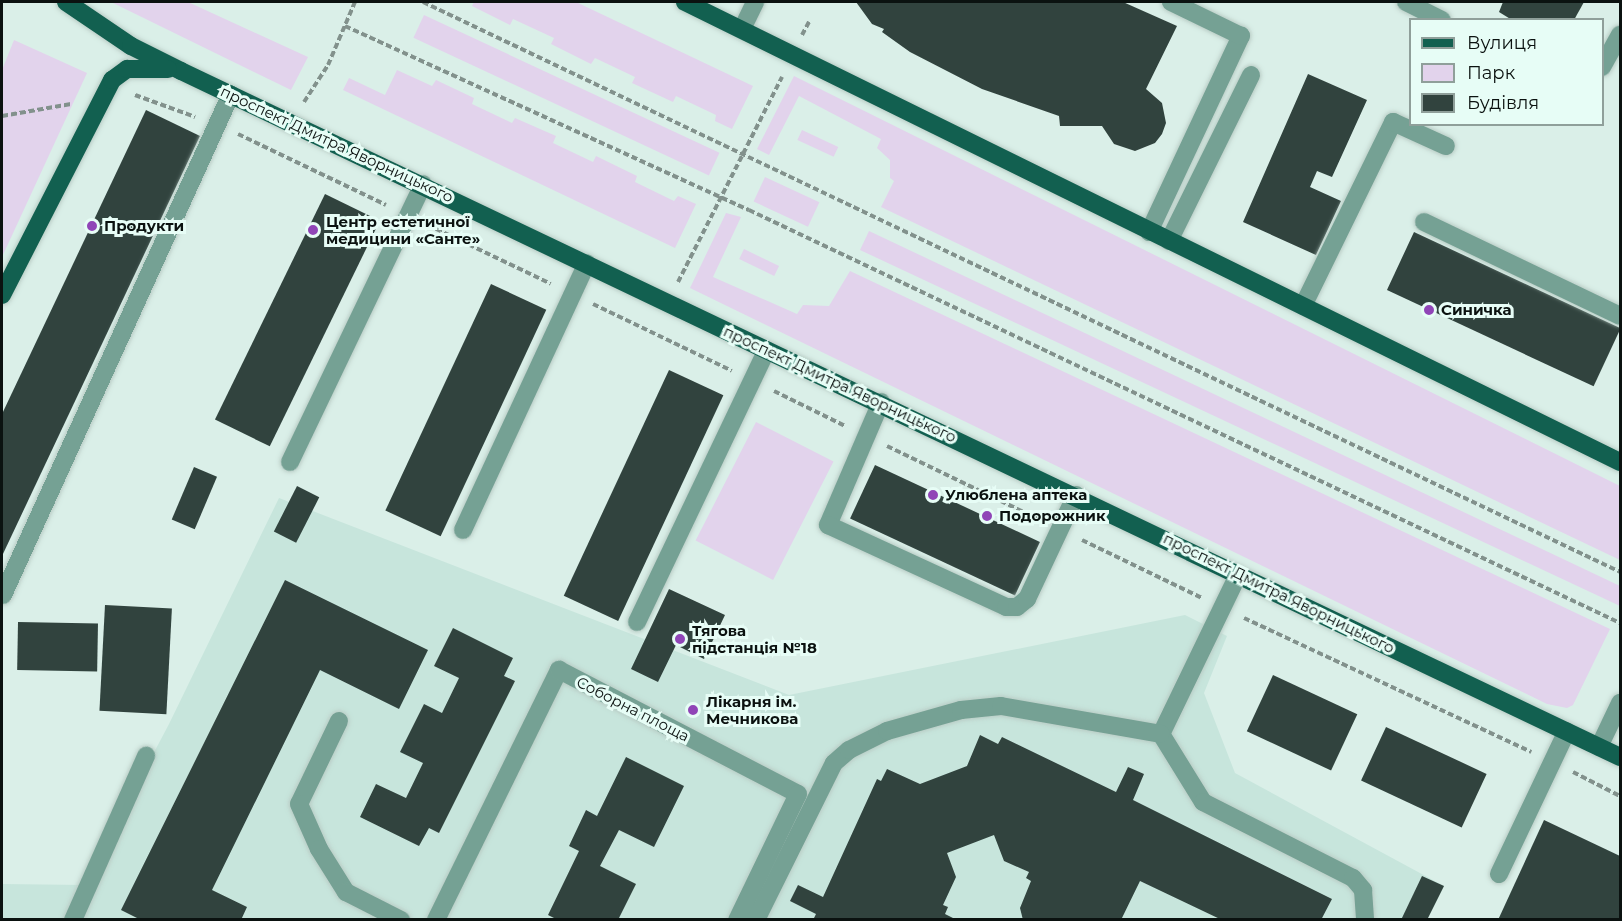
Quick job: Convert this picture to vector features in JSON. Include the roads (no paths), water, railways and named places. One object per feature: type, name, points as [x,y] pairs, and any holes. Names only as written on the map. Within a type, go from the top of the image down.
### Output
[{"type":"main road","name":"проспект Дмитра Яворницького","points":[[66,2],[131,46],[181,71],[1076,495],[1620,757]]},
{"type":"main road","points":[[685,2],[794,53],[1149,232],[1620,462]]},
{"type":"main road","points":[[2,295],[112,80],[127,69],[146,66],[181,71]]},
{"type":"street","points":[[742,29],[756,2]]},
{"type":"street","points":[[1149,232],[1241,36],[1171,2]]},
{"type":"street","points":[[1406,2],[1438,18]]},
{"type":"street","points":[[1604,64],[1620,35]]},
{"type":"street","points":[[1169,241],[1251,75]]},
{"type":"street","points":[[3,595],[231,94]]},
{"type":"street","points":[[1303,306],[1393,122],[1446,146]]},
{"type":"street","points":[[290,462],[423,184]]},
{"type":"street","points":[[1424,222],[1620,316]]},
{"type":"street","points":[[463,530],[587,263]]},
{"type":"street","points":[[637,622],[767,350]]},
{"type":"street","points":[[880,402],[828,525],[1006,607],[1017,607],[1026,599],[1076,495]]},
{"type":"street","points":[[1161,734],[1238,575]]},
{"type":"street","name":"Соборна площа","points":[[436,920],[559,670],[798,794],[737,920]]},
{"type":"street","points":[[1599,747],[1620,703]]},
{"type":"street","points":[[756,920],[834,763],[849,750],[887,731],[961,710],[1001,706],[1161,734],[1203,802],[1353,878],[1363,890],[1365,920]]},
{"type":"street","points":[[339,721],[299,804],[319,849],[346,892],[401,920]]},
{"type":"street","points":[[1500,874],[1567,731]]},
{"type":"street","points":[[73,920],[146,756]]},
{"type":"place","name":"Продукти","points":[[92,226]]},
{"type":"place","name":"Центр естетичної медицини «Санте»","points":[[313,230]]},
{"type":"place","name":"Синичка","points":[[1429,310]]},
{"type":"place","name":"Улюблена аптека","points":[[933,495]]},
{"type":"place","name":"Подорожник","points":[[987,516]]},
{"type":"place","name":"Тягова пiдстанцiя №18","points":[[680,639]]},
{"type":"place","name":"Лікарня ім. Мечникова","points":[[693,710]]}]
